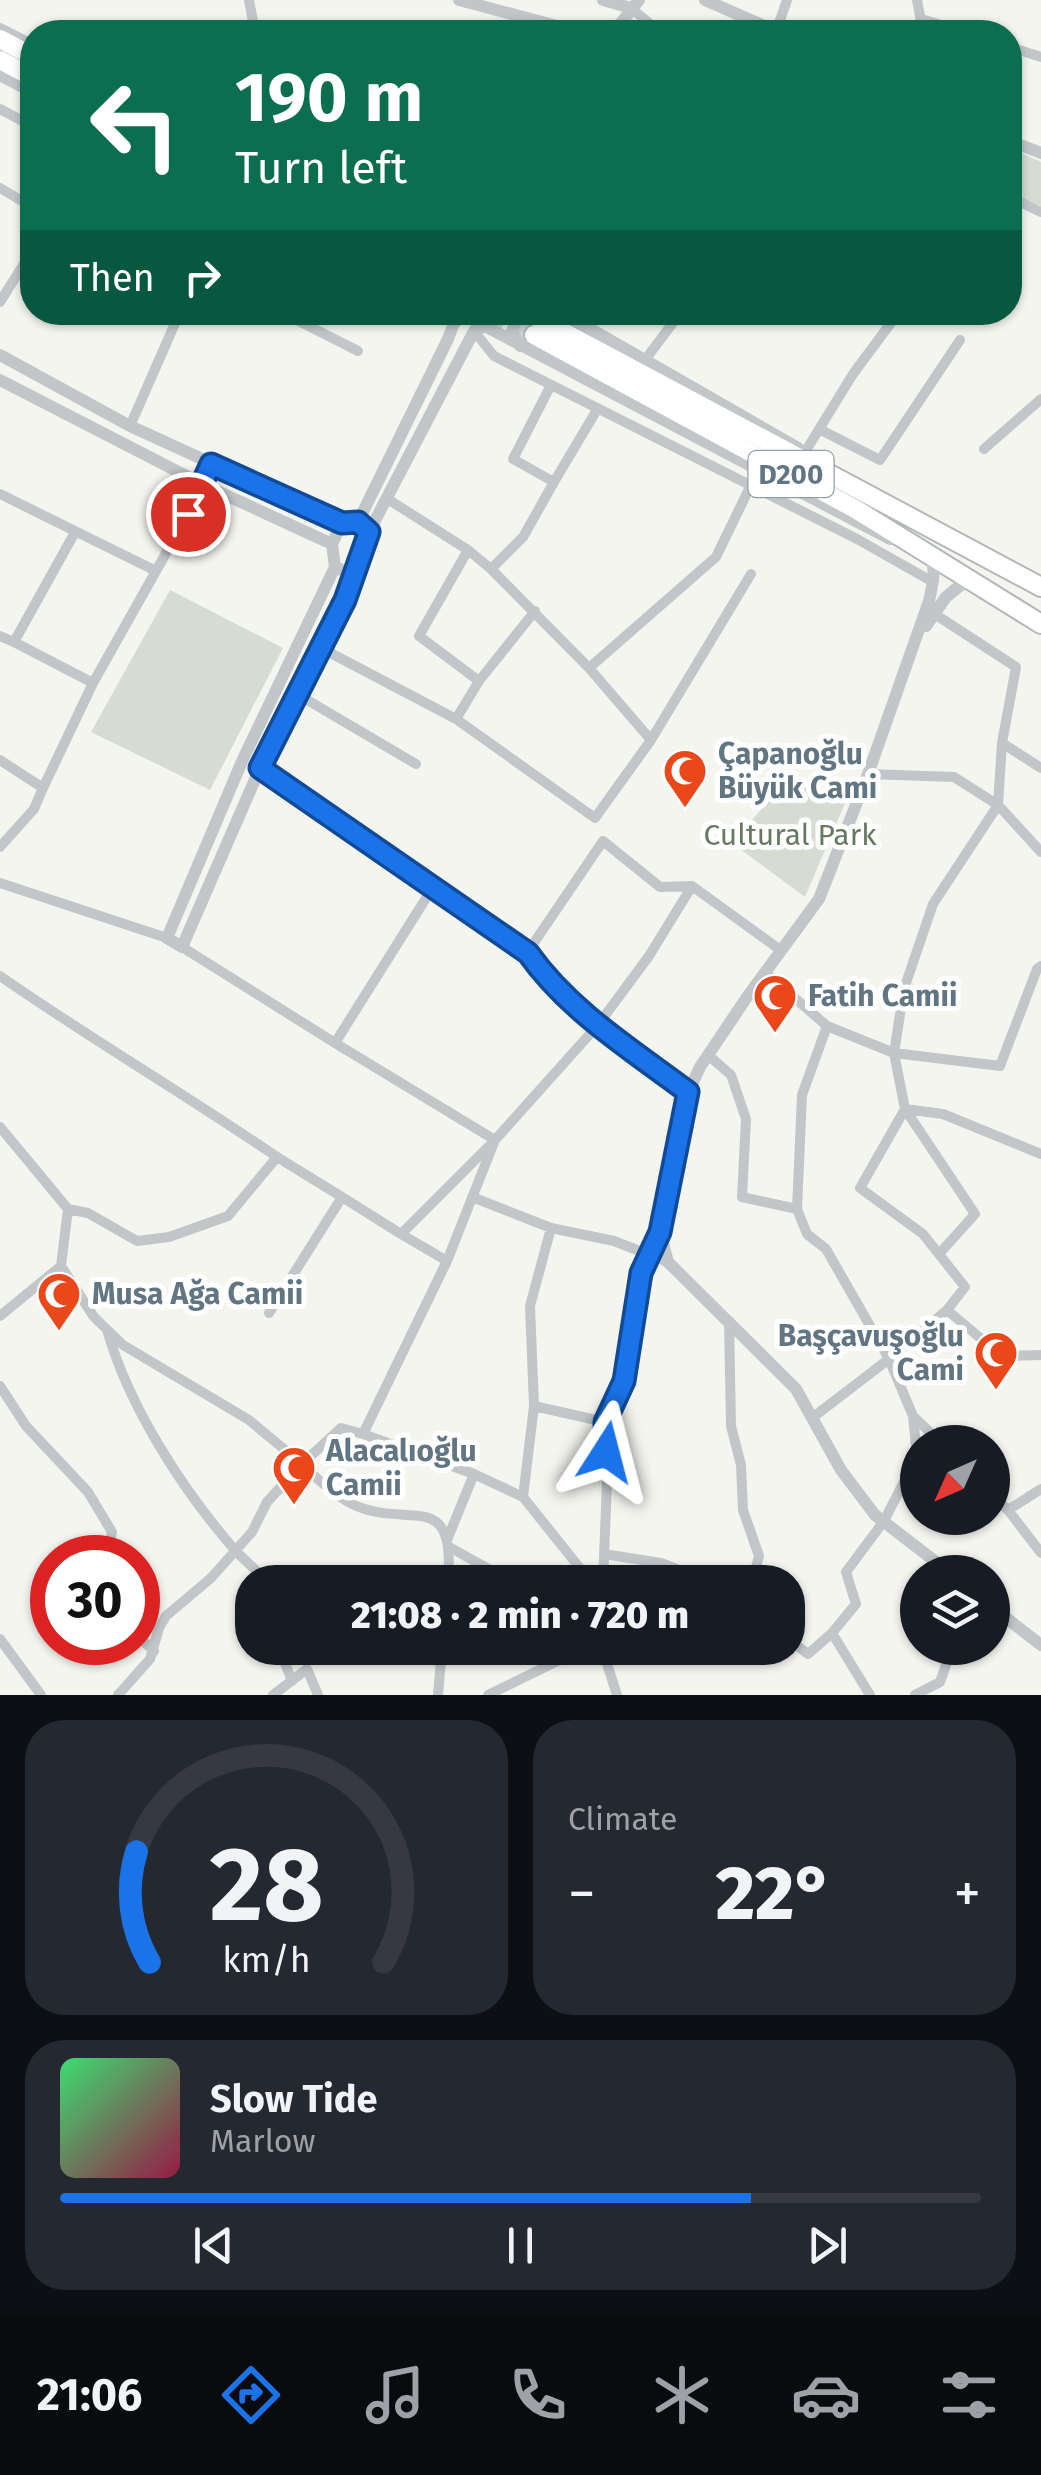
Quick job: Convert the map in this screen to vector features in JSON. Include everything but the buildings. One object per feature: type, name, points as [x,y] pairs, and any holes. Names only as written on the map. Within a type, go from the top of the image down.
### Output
[{"type":"highway","name":"D200","points":[[531,334],[858,510],[1041,624]]},
{"type":"highway","name":"D200","points":[[531,334],[1036,584]]},
{"type":"street","points":[[459,0],[534,20]]},
{"type":"street","points":[[603,0],[635,4]]},
{"type":"street","points":[[705,0],[750,20]]},
{"type":"street","points":[[917,0],[924,20]]},
{"type":"street","points":[[0,302],[20,270]]},
{"type":"street","points":[[130,426],[174,325]]},
{"type":"street","points":[[307,325],[358,350]]},
{"type":"street","points":[[358,522],[454,325]]},
{"type":"street","points":[[473,325],[531,334]]},
{"type":"street","points":[[182,947],[260,768],[345,600],[369,532],[478,328],[486,325]]},
{"type":"street","points":[[515,325],[512,331],[531,334]]},
{"type":"street","points":[[587,325],[1036,584]]},
{"type":"street","points":[[644,360],[671,325]]},
{"type":"street","points":[[805,452],[853,374],[889,325]]},
{"type":"street","points":[[478,328],[494,356],[933,582]]},
{"type":"street","points":[[819,429],[880,460],[960,340]]},
{"type":"street","points":[[0,355],[130,426],[342,523],[358,522],[369,532]]},
{"type":"street","points":[[0,380],[204,485],[332,544]]},
{"type":"street","points":[[551,385],[513,459],[554,482]]},
{"type":"street","points":[[984,449],[1041,399]]},
{"type":"street","points":[[492,569],[522,537],[598,408]]},
{"type":"street","points":[[0,846],[34,808],[93,684],[204,485],[211,464]]},
{"type":"street","points":[[589,668],[716,557],[751,485]]},
{"type":"street","points":[[0,494],[74,534],[156,571]]},
{"type":"street","points":[[386,498],[492,569],[589,668],[651,740]]},
{"type":"street","points":[[167,938],[244,759],[335,567],[332,544],[342,523]]},
{"type":"street","points":[[14,642],[74,534]]},
{"type":"street","points":[[468,550],[419,636],[479,681]]},
{"type":"street","points":[[604,1565],[605,1422],[624,1381],[641,1273],[660,1232],[688,1092],[779,949],[818,899],[909,657],[933,582],[932,559]]},
{"type":"street","points":[[335,567],[352,574]]},
{"type":"street","points":[[595,818],[651,740],[751,574]]},
{"type":"street","points":[[909,657],[933,613],[967,580]]},
{"type":"street","points":[[456,718],[479,681],[535,610]]},
{"type":"street","points":[[933,613],[1016,667],[1002,742],[998,805],[933,904],[904,989],[894,1053],[904,1109],[976,1214],[939,1254]]},
{"type":"street","points":[[0,636],[93,684]]},
{"type":"street","points":[[320,648],[456,718],[595,818],[603,841],[660,888],[692,886],[779,949]]},
{"type":"street","points":[[297,694],[416,764]]},
{"type":"street","points":[[1002,742],[1041,768]]},
{"type":"street","points":[[0,760],[43,788]]},
{"type":"street","points":[[260,768],[528,953],[543,975],[598,1025],[688,1092]]},
{"type":"street","points":[[868,774],[954,776],[998,805],[1041,852]]},
{"type":"street","points":[[528,953],[603,841]]},
{"type":"street","points":[[0,883],[167,938],[429,1103],[495,1140]]},
{"type":"street","points":[[335,1043],[433,886]]},
{"type":"street","points":[[401,1234],[495,1140],[598,1025],[692,886]]},
{"type":"street","points":[[766,973],[827,1026],[894,1053],[1000,1066],[1041,966]]},
{"type":"street","points":[[0,976],[90,1038],[447,1261]]},
{"type":"street","points":[[805,1652],[808,1654],[832,1633],[856,1604],[846,1572],[884,1522],[917,1456],[913,1416],[890,1359],[826,1249],[807,1234],[798,1208],[802,1095],[827,1026]]},
{"type":"street","points":[[708,1055],[732,1074],[746,1119],[742,1197],[798,1208]]},
{"type":"street","points":[[904,1109],[943,1114],[1041,1154]]},
{"type":"street","points":[[812,1418],[890,1359],[947,1310],[965,1287],[922,1234],[860,1188],[904,1109]]},
{"type":"street","points":[[0,1127],[68,1209],[88,1213],[137,1241],[169,1237],[228,1216],[278,1157]]},
{"type":"street","points":[[363,1434],[447,1261],[495,1140]]},
{"type":"street","points":[[269,1312],[342,1197]]},
{"type":"street","points":[[472,1197],[550,1228],[614,1240],[668,1262],[796,1389],[841,1470],[884,1522],[927,1555]]},
{"type":"street","points":[[68,1209],[60,1266],[94,1316],[123,1345],[249,1420],[352,1504],[430,1518],[444,1530],[449,1544],[484,1565]]},
{"type":"street","points":[[523,1497],[534,1406],[530,1306],[550,1228]]},
{"type":"street","points":[[660,1232],[668,1262]]},
{"type":"street","points":[[0,1316],[60,1266]]},
{"type":"street","points":[[947,1310],[978,1337],[1012,1356],[1041,1355]]},
{"type":"street","points":[[729,1321],[731,1426],[741,1466],[743,1510],[759,1556],[757,1565]]},
{"type":"street","points":[[106,1329],[116,1364],[139,1410],[178,1473],[250,1565]]},
{"type":"street","points":[[0,1386],[26,1426],[88,1492],[111,1535]]},
{"type":"street","points":[[534,1406],[605,1422]]},
{"type":"street","points":[[913,1416],[922,1425]]},
{"type":"street","points":[[160,1629],[166,1616],[211,1578],[252,1532],[268,1502],[302,1464],[341,1428],[474,1474],[523,1497],[577,1565]]},
{"type":"street","points":[[448,1565],[449,1544],[474,1474]]},
{"type":"street","points":[[1010,1509],[1041,1489]]},
{"type":"street","points":[[1010,1513],[1041,1553]]},
{"type":"street","points":[[604,1554],[666,1565]]},
{"type":"street","points":[[1010,1621],[1041,1645]]},
{"type":"street","points":[[832,1633],[870,1695]]},
{"type":"street","points":[[0,1639],[40,1695]]},
{"type":"street","points":[[118,1695],[143,1665]]},
{"type":"street","points":[[286,1665],[292,1681]]},
{"type":"street","points":[[438,1695],[441,1665]]},
{"type":"street","points":[[488,1695],[546,1665]]},
{"type":"street","points":[[607,1665],[617,1695]]},
{"type":"street","points":[[915,1695],[940,1682],[946,1665]]},
{"type":"street","points":[[273,1695],[308,1669],[318,1695]]},
{"type":"green space","points":[[1022,153],[1041,162],[1041,206],[1022,198]]},
{"type":"green space","points":[[170,590],[283,648],[210,790],[91,732]]},
{"type":"green space","name":"Cultural Park","points":[[796,784],[845,803],[805,897],[732,843],[779,789]]},
{"type":"tunnel","points":[[515,325],[534,335]]},
{"type":"place","name":"Çapanoğlu Büyük Cami","points":[[685,809]]},
{"type":"place","name":"Fatih Camii","points":[[775,1034]]},
{"type":"place","name":"Musa Ağa Camii","points":[[59,1332]]},
{"type":"place","name":"Başçavuşoğlu Cami","points":[[996,1391]]},
{"type":"place","name":"Alacalıoğlu Camii","points":[[294,1506]]},
{"type":"route","points":[[188,514],[211,464],[342,523],[358,522],[369,532],[345,600],[260,768],[528,953],[543,975],[598,1025],[688,1092],[660,1232],[641,1273],[624,1381],[605,1422],[606,1452]]}]
